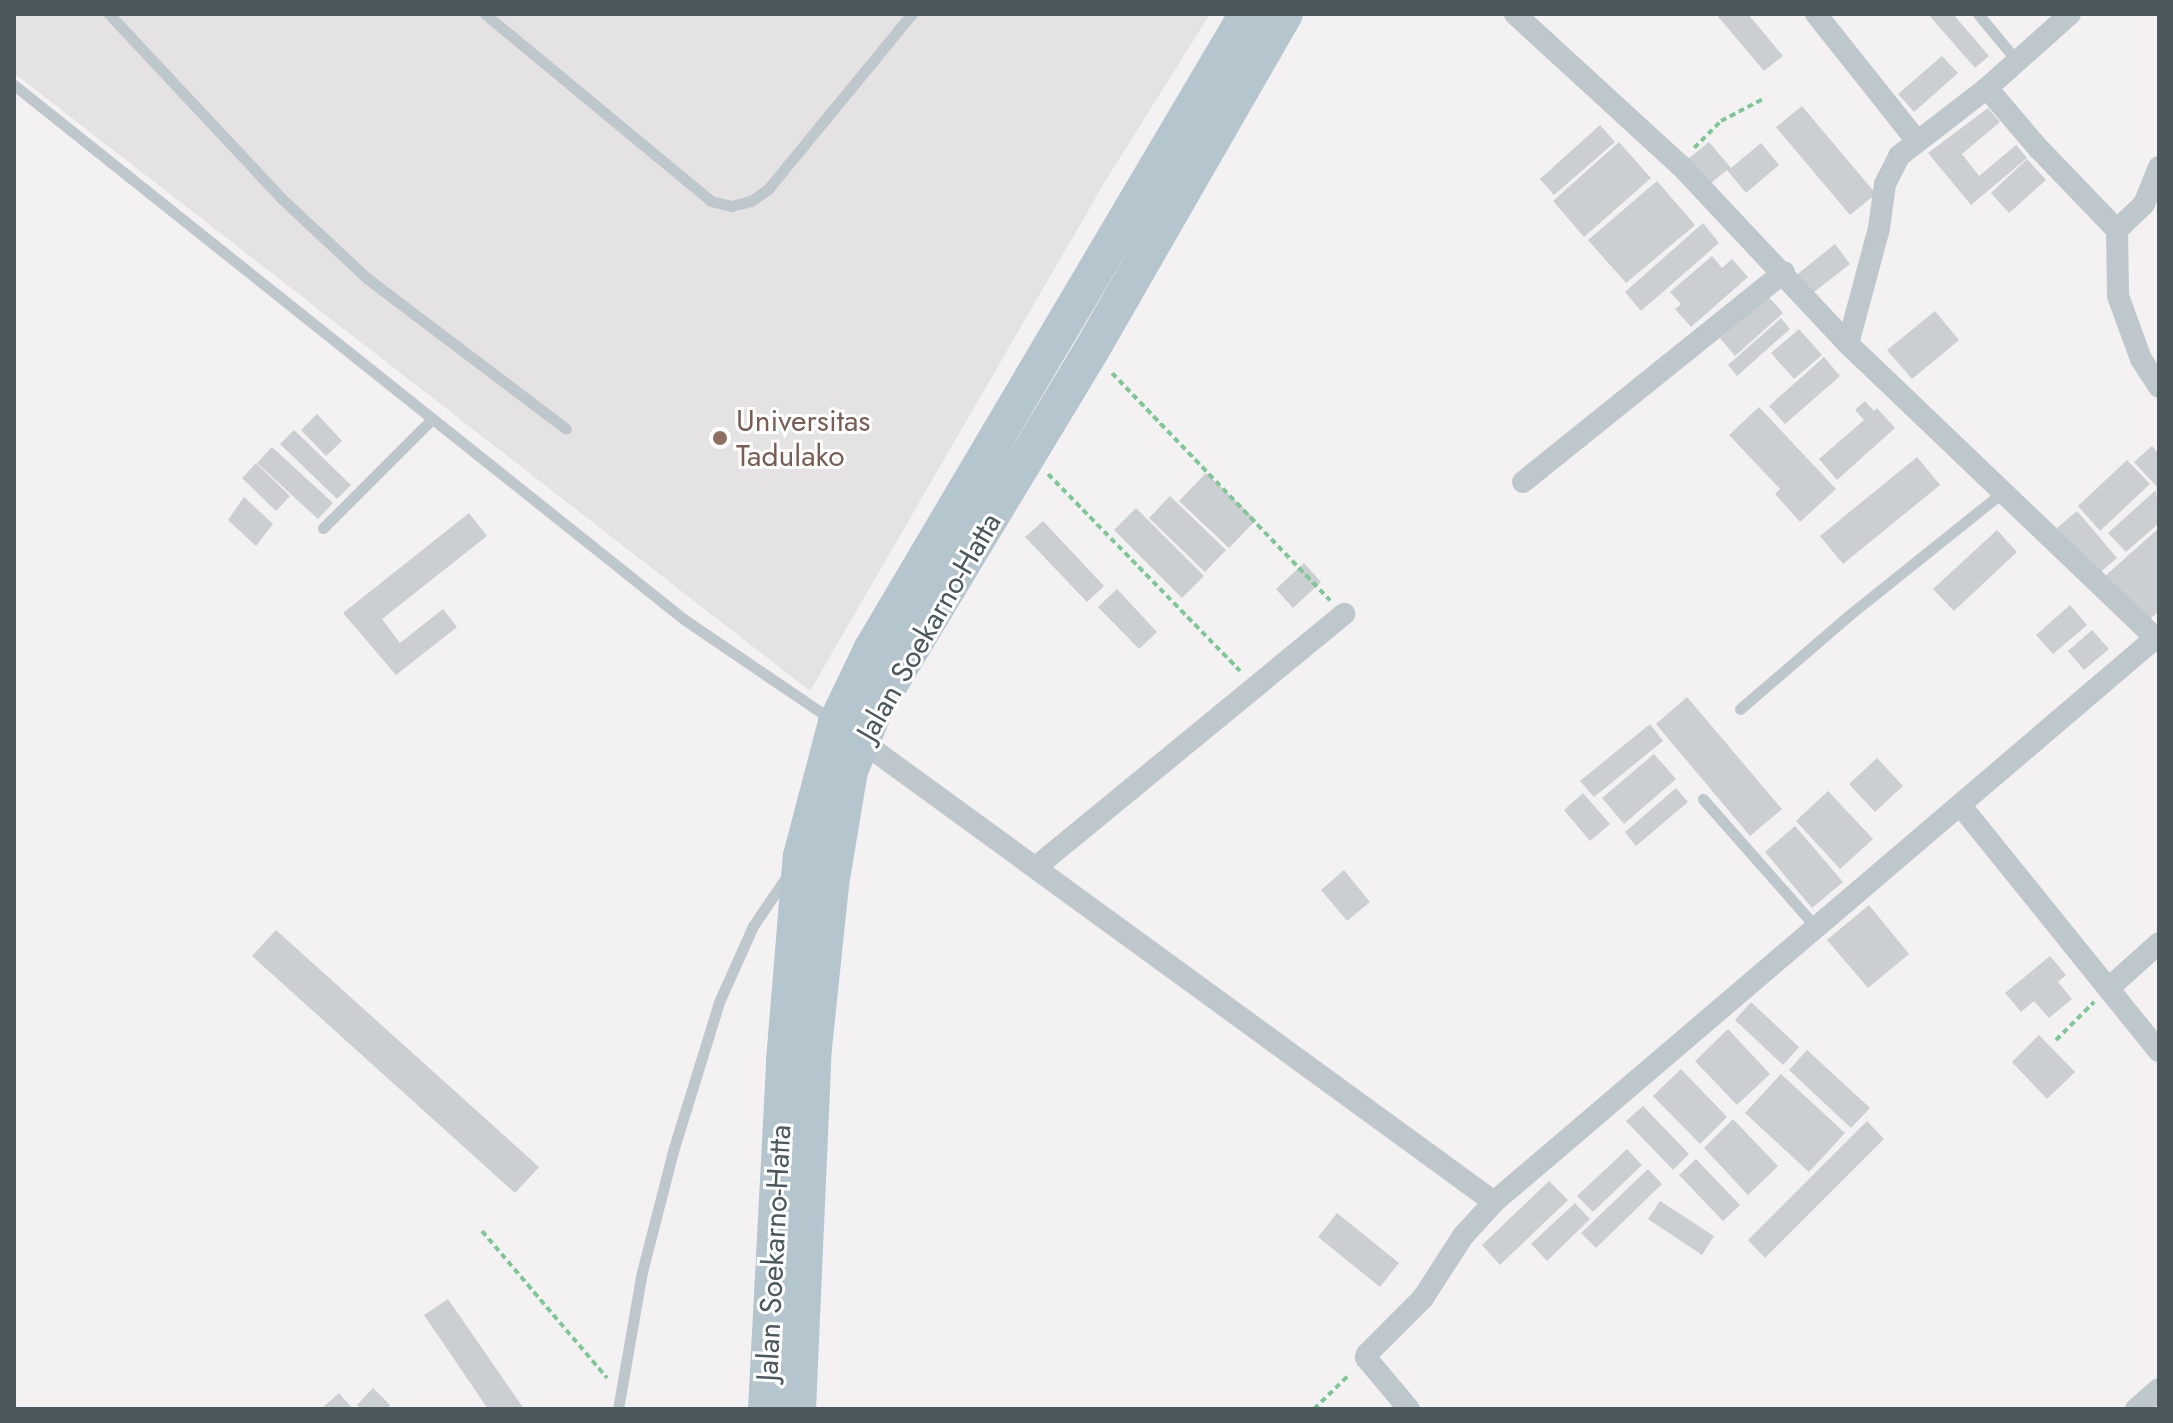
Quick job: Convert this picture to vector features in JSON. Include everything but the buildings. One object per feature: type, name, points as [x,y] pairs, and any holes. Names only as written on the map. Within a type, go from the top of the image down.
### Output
[{"type":"main road","name":"Jalan Soekarno-Hatta","points":[[766,1409],[784,1061],[801,856],[848,732],[871,650],[1247,14]]},
{"type":"main road","name":"Jalan Soekarno-Hatta","points":[[848,732],[875,709],[1091,351],[1285,14]]},
{"type":"main road","name":"Jalan Soekarno-Hatta","points":[[798,1409],[814,1047],[831,884],[850,771],[848,732]]},
{"type":"street","points":[[1409,1409],[1366,1358],[1423,1298],[1463,1236],[1494,1202],[1815,926],[2158,638],[1848,344],[1784,272],[1680,165],[1515,14]]},
{"type":"street","points":[[1816,14],[1917,141]]},
{"type":"street","points":[[1848,344],[1879,228],[1885,184],[1899,156],[1987,88],[2070,14]]},
{"type":"street","points":[[1987,88],[2039,149],[2117,230],[2118,296],[2132,338],[2159,387]]},
{"type":"street","points":[[2117,230],[2144,204],[2159,167]]},
{"type":"street","points":[[1523,482],[1784,272]]},
{"type":"street","points":[[1036,867],[1344,614]]},
{"type":"street","points":[[848,732],[1494,1202]]},
{"type":"street","points":[[1961,806],[2159,1051]]},
{"type":"street","points":[[2110,987],[2159,943]]},
{"type":"street","points":[[2136,1409],[2159,1389]]},
{"type":"lane","points":[[109,14],[281,198],[368,279],[566,429]]},
{"type":"lane","points":[[485,14],[711,201],[731,206],[751,201],[768,189],[912,14]]},
{"type":"lane","points":[[1978,14],[2017,61]]},
{"type":"lane","points":[[14,85],[685,620],[848,732]]},
{"type":"lane","points":[[323,528],[432,419]]},
{"type":"lane","points":[[1740,709],[1848,616],[2003,492]]},
{"type":"lane","points":[[1703,799],[1815,926]]},
{"type":"lane","points":[[618,1409],[642,1272],[673,1151],[719,1002],[753,926],[801,856]]},
{"type":"path","points":[[1680,165],[1721,121],[1765,98]]},
{"type":"path","points":[[1091,351],[1344,614]]},
{"type":"path","points":[[1029,455],[1255,686]]},
{"type":"path","points":[[2056,1040],[2110,987]]},
{"type":"path","points":[[482,1231],[621,1395]]},
{"type":"path","points":[[1314,1409],[1366,1358]]},
{"type":"shaded area","name":"Universitas Tadulako","points":[[14,14],[1210,14],[1103,185],[810,691],[14,73]]},
{"type":"place","name":"Universitas Tadulako","points":[[720,438]]}]
